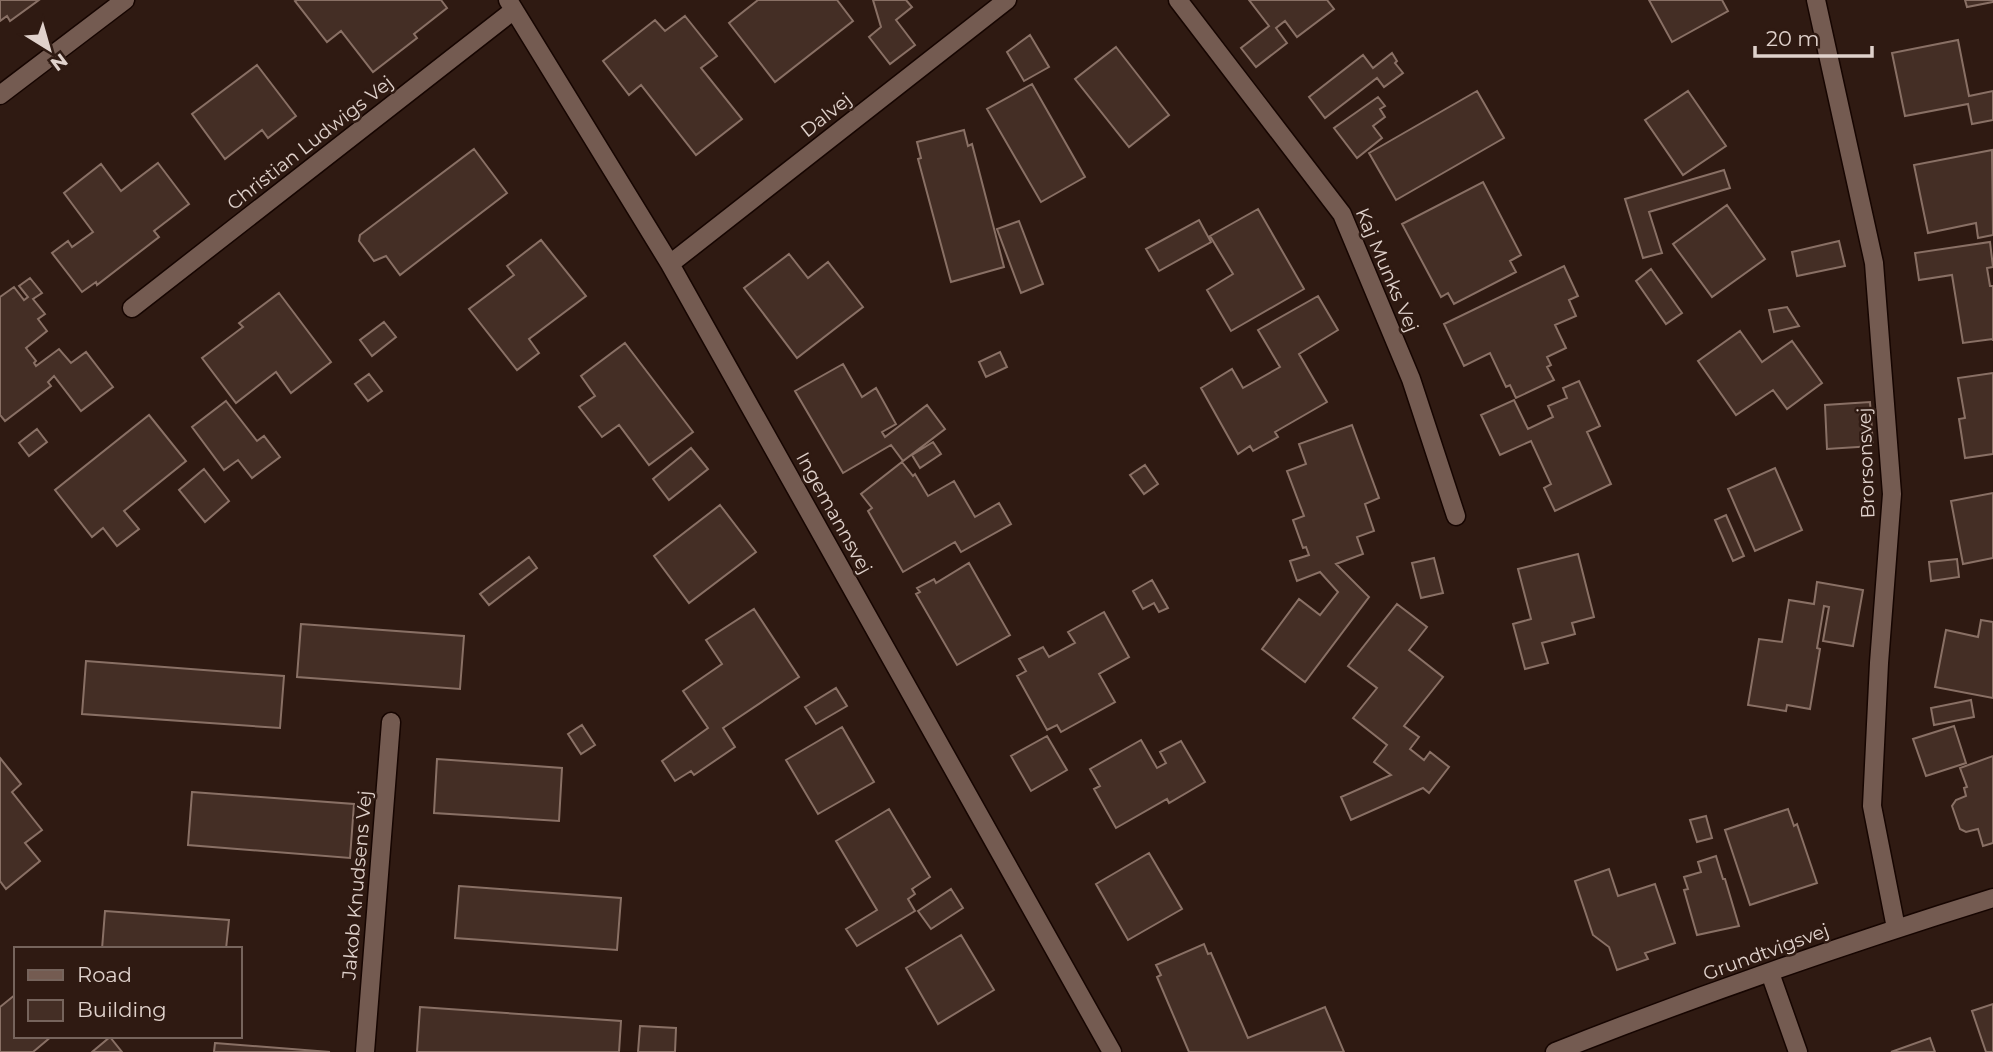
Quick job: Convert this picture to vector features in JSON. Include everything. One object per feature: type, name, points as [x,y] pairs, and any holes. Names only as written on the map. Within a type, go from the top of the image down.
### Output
[{"type":"street","points":[[0,95],[125,0]]},
{"type":"street","name":"Dalvej","points":[[670,264],[1007,0]]},
{"type":"street","name":"Kaj Munks Vej","points":[[1178,0],[1342,214],[1410,379],[1456,516]]},
{"type":"street","name":"Brorsonsvej","points":[[1816,0],[1874,263],[1892,494],[1879,663],[1872,806],[1896,928]]},
{"type":"street","name":"Ingemannsvej","points":[[511,5],[670,264],[1112,1052]]},
{"type":"street","name":"Christian Ludwigs Vej","points":[[132,308],[511,5]]},
{"type":"street","name":"Jakob Knudsens Vej","points":[[365,1052],[391,722]]},
{"type":"street","name":"Grundtvigsvej","points":[[1555,1052],[1896,928],[1993,898]]},
{"type":"street","points":[[1770,973],[1798,1052]]},
{"type":"building","points":[[0,0],[39,0],[10,21],[7,16],[0,21]]},
{"type":"building","points":[[441,0],[447,8],[414,34],[417,38],[373,72],[341,31],[327,42],[295,1]]},
{"type":"building","points":[[758,0],[837,0],[853,21],[775,82],[729,23]]},
{"type":"building","points":[[873,0],[906,0],[912,7],[896,20],[915,45],[890,64],[869,37],[881,27]]},
{"type":"building","points":[[1249,0],[1327,0],[1334,9],[1297,37],[1285,21],[1276,28],[1287,43],[1256,67],[1241,48],[1269,26]]},
{"type":"building","points":[[1649,0],[1722,0],[1728,11],[1672,42]]},
{"type":"building","points":[[1965,0],[1993,0],[1993,2],[1967,7]]},
{"type":"building","points":[[685,16],[717,56],[701,68],[742,119],[696,155],[641,85],[629,95],[603,61],[655,20],[665,31]]},
{"type":"building","points":[[1030,35],[1049,67],[1024,81],[1007,52]]},
{"type":"building","points":[[1958,40],[1969,96],[1993,91],[1993,120],[1972,124],[1968,104],[1905,116],[1892,53]]},
{"type":"building","points":[[1116,47],[1169,115],[1129,147],[1075,79]]},
{"type":"building","points":[[1392,53],[1397,61],[1395,63],[1403,73],[1384,87],[1377,78],[1325,118],[1309,97],[1363,55],[1373,68]]},
{"type":"building","points":[[257,65],[296,116],[268,138],[262,130],[225,159],[192,114]]},
{"type":"building","points":[[1032,84],[1085,177],[1041,202],[987,109]]},
{"type":"building","points":[[1477,91],[1504,138],[1396,200],[1369,153]]},
{"type":"building","points":[[1688,91],[1726,146],[1683,175],[1645,120]]},
{"type":"building","points":[[1378,97],[1385,106],[1380,109],[1385,117],[1373,126],[1382,138],[1357,158],[1334,128]]},
{"type":"building","points":[[964,130],[968,146],[972,144],[1004,267],[951,282],[918,159],[921,158],[917,142]]},
{"type":"building","points":[[474,149],[507,193],[400,275],[386,256],[374,261],[359,241],[360,235]]},
{"type":"building","points":[[1992,150],[1993,235],[1978,238],[1976,223],[1928,233],[1914,165]]},
{"type":"building","points":[[158,163],[189,204],[154,231],[159,237],[97,285],[96,282],[82,292],[52,253],[68,241],[72,247],[93,232],[64,193],[101,164],[121,191]]},
{"type":"building","points":[[1724,170],[1730,188],[1649,212],[1662,253],[1643,258],[1625,199]]},
{"type":"building","points":[[1483,182],[1521,255],[1510,261],[1516,272],[1454,304],[1448,293],[1441,297],[1402,224]]},
{"type":"building","points":[[1727,205],[1765,259],[1712,297],[1673,244]]},
{"type":"building","points":[[1258,209],[1304,289],[1231,331],[1207,290],[1233,274],[1210,236]]},
{"type":"building","points":[[1199,220],[1211,242],[1159,271],[1146,249]]},
{"type":"building","points":[[1019,221],[1043,284],[1021,293],[997,229]]},
{"type":"building","points":[[541,240],[586,296],[529,339],[539,353],[517,370],[469,309],[514,275],[507,266]]},
{"type":"building","points":[[1839,241],[1845,266],[1797,276],[1792,252]]},
{"type":"building","points":[[1990,242],[1993,267],[1987,268],[1990,286],[1993,286],[1993,339],[1963,343],[1952,275],[1919,280],[1915,253]]},
{"type":"building","points":[[789,254],[808,278],[828,262],[863,307],[797,358],[744,288]]},
{"type":"building","points":[[1564,266],[1578,296],[1569,300],[1576,316],[1555,325],[1566,348],[1547,357],[1551,365],[1547,367],[1554,380],[1516,398],[1510,385],[1506,387],[1490,353],[1464,366],[1444,324]]},
{"type":"building","points":[[1651,269],[1682,313],[1666,324],[1636,281]]},
{"type":"building","points":[[30,278],[42,293],[33,299],[45,314],[38,319],[47,331],[26,348],[36,361],[36,366],[59,349],[71,363],[86,352],[113,387],[81,411],[54,376],[48,382],[51,386],[5,421],[0,415],[0,297],[14,287],[24,300],[28,297],[19,286]]},
{"type":"building","points":[[279,293],[331,362],[291,393],[276,372],[236,403],[202,358],[243,327],[239,323]]},
{"type":"building","points":[[1318,296],[1338,330],[1299,354],[1327,402],[1275,432],[1278,437],[1253,451],[1250,446],[1238,454],[1201,388],[1232,369],[1243,388],[1280,367],[1258,330]]},
{"type":"building","points":[[1787,307],[1799,326],[1774,332],[1769,310]]},
{"type":"building","points":[[384,322],[396,337],[372,356],[360,340]]},
{"type":"building","points":[[1740,331],[1762,362],[1792,341],[1822,383],[1787,409],[1773,390],[1736,415],[1698,361]]},
{"type":"building","points":[[625,343],[693,432],[649,465],[619,425],[602,437],[579,407],[595,396],[581,376]]},
{"type":"building","points":[[1000,352],[1007,367],[986,377],[979,362]]},
{"type":"building","points":[[843,364],[862,397],[876,388],[896,424],[882,432],[885,437],[927,405],[945,429],[903,461],[891,445],[843,473],[795,391]]},
{"type":"building","points":[[1993,373],[1993,454],[1965,458],[1959,419],[1965,418],[1958,378]]},
{"type":"building","points":[[369,374],[382,391],[368,401],[355,384]]},
{"type":"building","points":[[1579,381],[1600,426],[1587,432],[1611,484],[1555,511],[1544,488],[1551,484],[1531,441],[1500,455],[1481,415],[1514,400],[1528,429],[1553,417],[1548,406],[1567,398],[1563,388]]},
{"type":"building","points":[[226,401],[257,441],[264,436],[280,457],[252,478],[238,460],[224,470],[192,427]]},
{"type":"building","points":[[1870,402],[1873,446],[1827,449],[1825,405]]},
{"type":"building","points":[[149,415],[186,461],[124,511],[139,529],[117,546],[103,528],[92,537],[55,490]]},
{"type":"building","points":[[1352,425],[1379,498],[1365,504],[1374,531],[1357,537],[1363,554],[1336,564],[1369,597],[1305,682],[1262,649],[1299,599],[1320,615],[1338,592],[1320,572],[1297,581],[1290,561],[1309,555],[1306,547],[1303,548],[1293,520],[1304,516],[1287,471],[1306,464],[1299,444]]},
{"type":"building","points":[[37,429],[47,442],[29,456],[19,443]]},
{"type":"building","points":[[933,442],[941,454],[920,468],[912,455]]},
{"type":"building","points":[[691,448],[708,469],[669,500],[653,479]]},
{"type":"building","points":[[902,462],[913,476],[915,474],[928,496],[954,481],[975,517],[999,503],[1011,524],[961,552],[955,542],[903,572],[868,511],[872,508],[861,494]]},
{"type":"building","points":[[1145,465],[1158,484],[1144,494],[1130,475]]},
{"type":"building","points":[[1775,468],[1802,530],[1755,551],[1728,489]]},
{"type":"building","points":[[204,469],[229,501],[205,522],[179,490]]},
{"type":"building","points":[[1993,493],[1993,558],[1963,564],[1951,501]]},
{"type":"building","points":[[720,505],[756,552],[689,603],[654,556]]},
{"type":"building","points":[[1726,515],[1744,556],[1733,561],[1715,520]]},
{"type":"building","points":[[1578,554],[1594,617],[1572,623],[1575,634],[1542,643],[1548,663],[1525,669],[1513,624],[1531,619],[1518,569]]},
{"type":"building","points":[[529,557],[537,568],[489,605],[480,594]]},
{"type":"building","points":[[1434,558],[1443,593],[1421,598],[1412,563]]},
{"type":"building","points":[[1957,559],[1959,577],[1931,581],[1929,562]]},
{"type":"building","points":[[969,563],[1010,635],[957,665],[916,594],[920,592],[917,588],[934,579],[936,583]]},
{"type":"building","points":[[1152,580],[1168,608],[1159,612],[1154,603],[1143,609],[1133,591]]},
{"type":"building","points":[[1817,582],[1863,590],[1853,646],[1823,641],[1829,607],[1824,606],[1810,709],[1787,705],[1786,711],[1748,705],[1759,639],[1782,642],[1789,600],[1814,604]]},
{"type":"building","points":[[1397,604],[1427,627],[1409,650],[1443,677],[1404,726],[1419,737],[1410,749],[1424,760],[1430,752],[1449,767],[1429,793],[1423,788],[1351,820],[1341,797],[1391,775],[1374,762],[1387,745],[1353,718],[1377,688],[1348,666]]},
{"type":"building","points":[[754,609],[799,677],[723,728],[735,747],[694,775],[691,771],[675,781],[662,761],[708,728],[683,691],[722,664],[706,640]]},
{"type":"building","points":[[1104,612],[1129,657],[1099,674],[1115,702],[1061,732],[1057,725],[1047,730],[1017,676],[1026,671],[1019,659],[1043,647],[1049,657],[1075,643],[1068,632]]},
{"type":"building","points":[[1981,620],[1993,622],[1993,698],[1935,687],[1946,630],[1978,637]]},
{"type":"building","points":[[301,624],[464,636],[460,689],[297,677]]},
{"type":"building","points":[[86,661],[284,676],[280,728],[82,714]]},
{"type":"building","points":[[836,688],[847,706],[816,724],[805,707]]},
{"type":"building","points":[[1971,700],[1974,717],[1934,725],[1931,708]]},
{"type":"building","points":[[582,725],[595,745],[581,754],[568,734]]},
{"type":"building","points":[[1954,726],[1966,763],[1926,776],[1913,739]]},
{"type":"building","points":[[842,727],[874,782],[818,814],[786,760]]},
{"type":"building","points":[[1047,736],[1067,770],[1031,791],[1011,756]]},
{"type":"building","points":[[1141,740],[1157,768],[1166,763],[1160,752],[1181,741],[1205,782],[1169,803],[1167,799],[1116,828],[1094,789],[1100,786],[1090,769]]},
{"type":"building","points":[[1993,756],[1993,843],[1983,846],[1978,829],[1966,832],[1960,829],[1952,806],[1956,800],[1966,796],[1964,788],[1967,787],[1960,768]]},
{"type":"building","points":[[0,758],[21,784],[12,792],[42,830],[25,843],[40,861],[6,889],[0,881]]},
{"type":"building","points":[[437,759],[562,768],[559,821],[434,813]]},
{"type":"building","points":[[192,792],[354,804],[350,858],[188,845]]},
{"type":"building","points":[[889,809],[930,877],[912,889],[915,894],[908,899],[915,911],[857,946],[846,929],[877,910],[836,841]]},
{"type":"building","points":[[1788,809],[1794,826],[1797,824],[1817,883],[1750,905],[1725,830]]},
{"type":"building","points":[[1706,816],[1712,838],[1697,842],[1690,820]]},
{"type":"building","points":[[1149,853],[1182,909],[1128,940],[1096,884]]},
{"type":"building","points":[[1716,856],[1739,926],[1697,935],[1684,890],[1688,889],[1684,877],[1701,872],[1698,862]]},
{"type":"building","points":[[1609,869],[1618,896],[1655,884],[1675,943],[1645,953],[1648,959],[1617,970],[1609,947],[1593,935],[1575,881]]},
{"type":"building","points":[[459,886],[621,898],[617,950],[455,938]]},
{"type":"building","points":[[951,889],[963,908],[931,929],[918,911]]},
{"type":"building","points":[[105,911],[229,920],[226,947],[102,947]]},
{"type":"building","points":[[961,935],[994,990],[938,1024],[906,968]]},
{"type":"building","points":[[1204,944],[1208,954],[1211,953],[1248,1038],[1325,1007],[1344,1052],[1189,1052],[1157,977],[1161,975],[1156,965]]},
{"type":"building","points":[[14,996],[14,1038],[50,1038],[33,1052],[0,1052],[0,1007]]},
{"type":"building","points":[[1993,1004],[1993,1052],[1986,1052],[1972,1011]]},
{"type":"building","points":[[420,1007],[621,1021],[619,1052],[417,1052]]},
{"type":"building","points":[[640,1026],[676,1028],[675,1052],[638,1052]]},
{"type":"building","points":[[111,1038],[122,1052],[92,1052]]},
{"type":"building","points":[[1930,1038],[1935,1052],[1891,1052]]},
{"type":"building","points":[[215,1043],[330,1052],[214,1052]]}]
